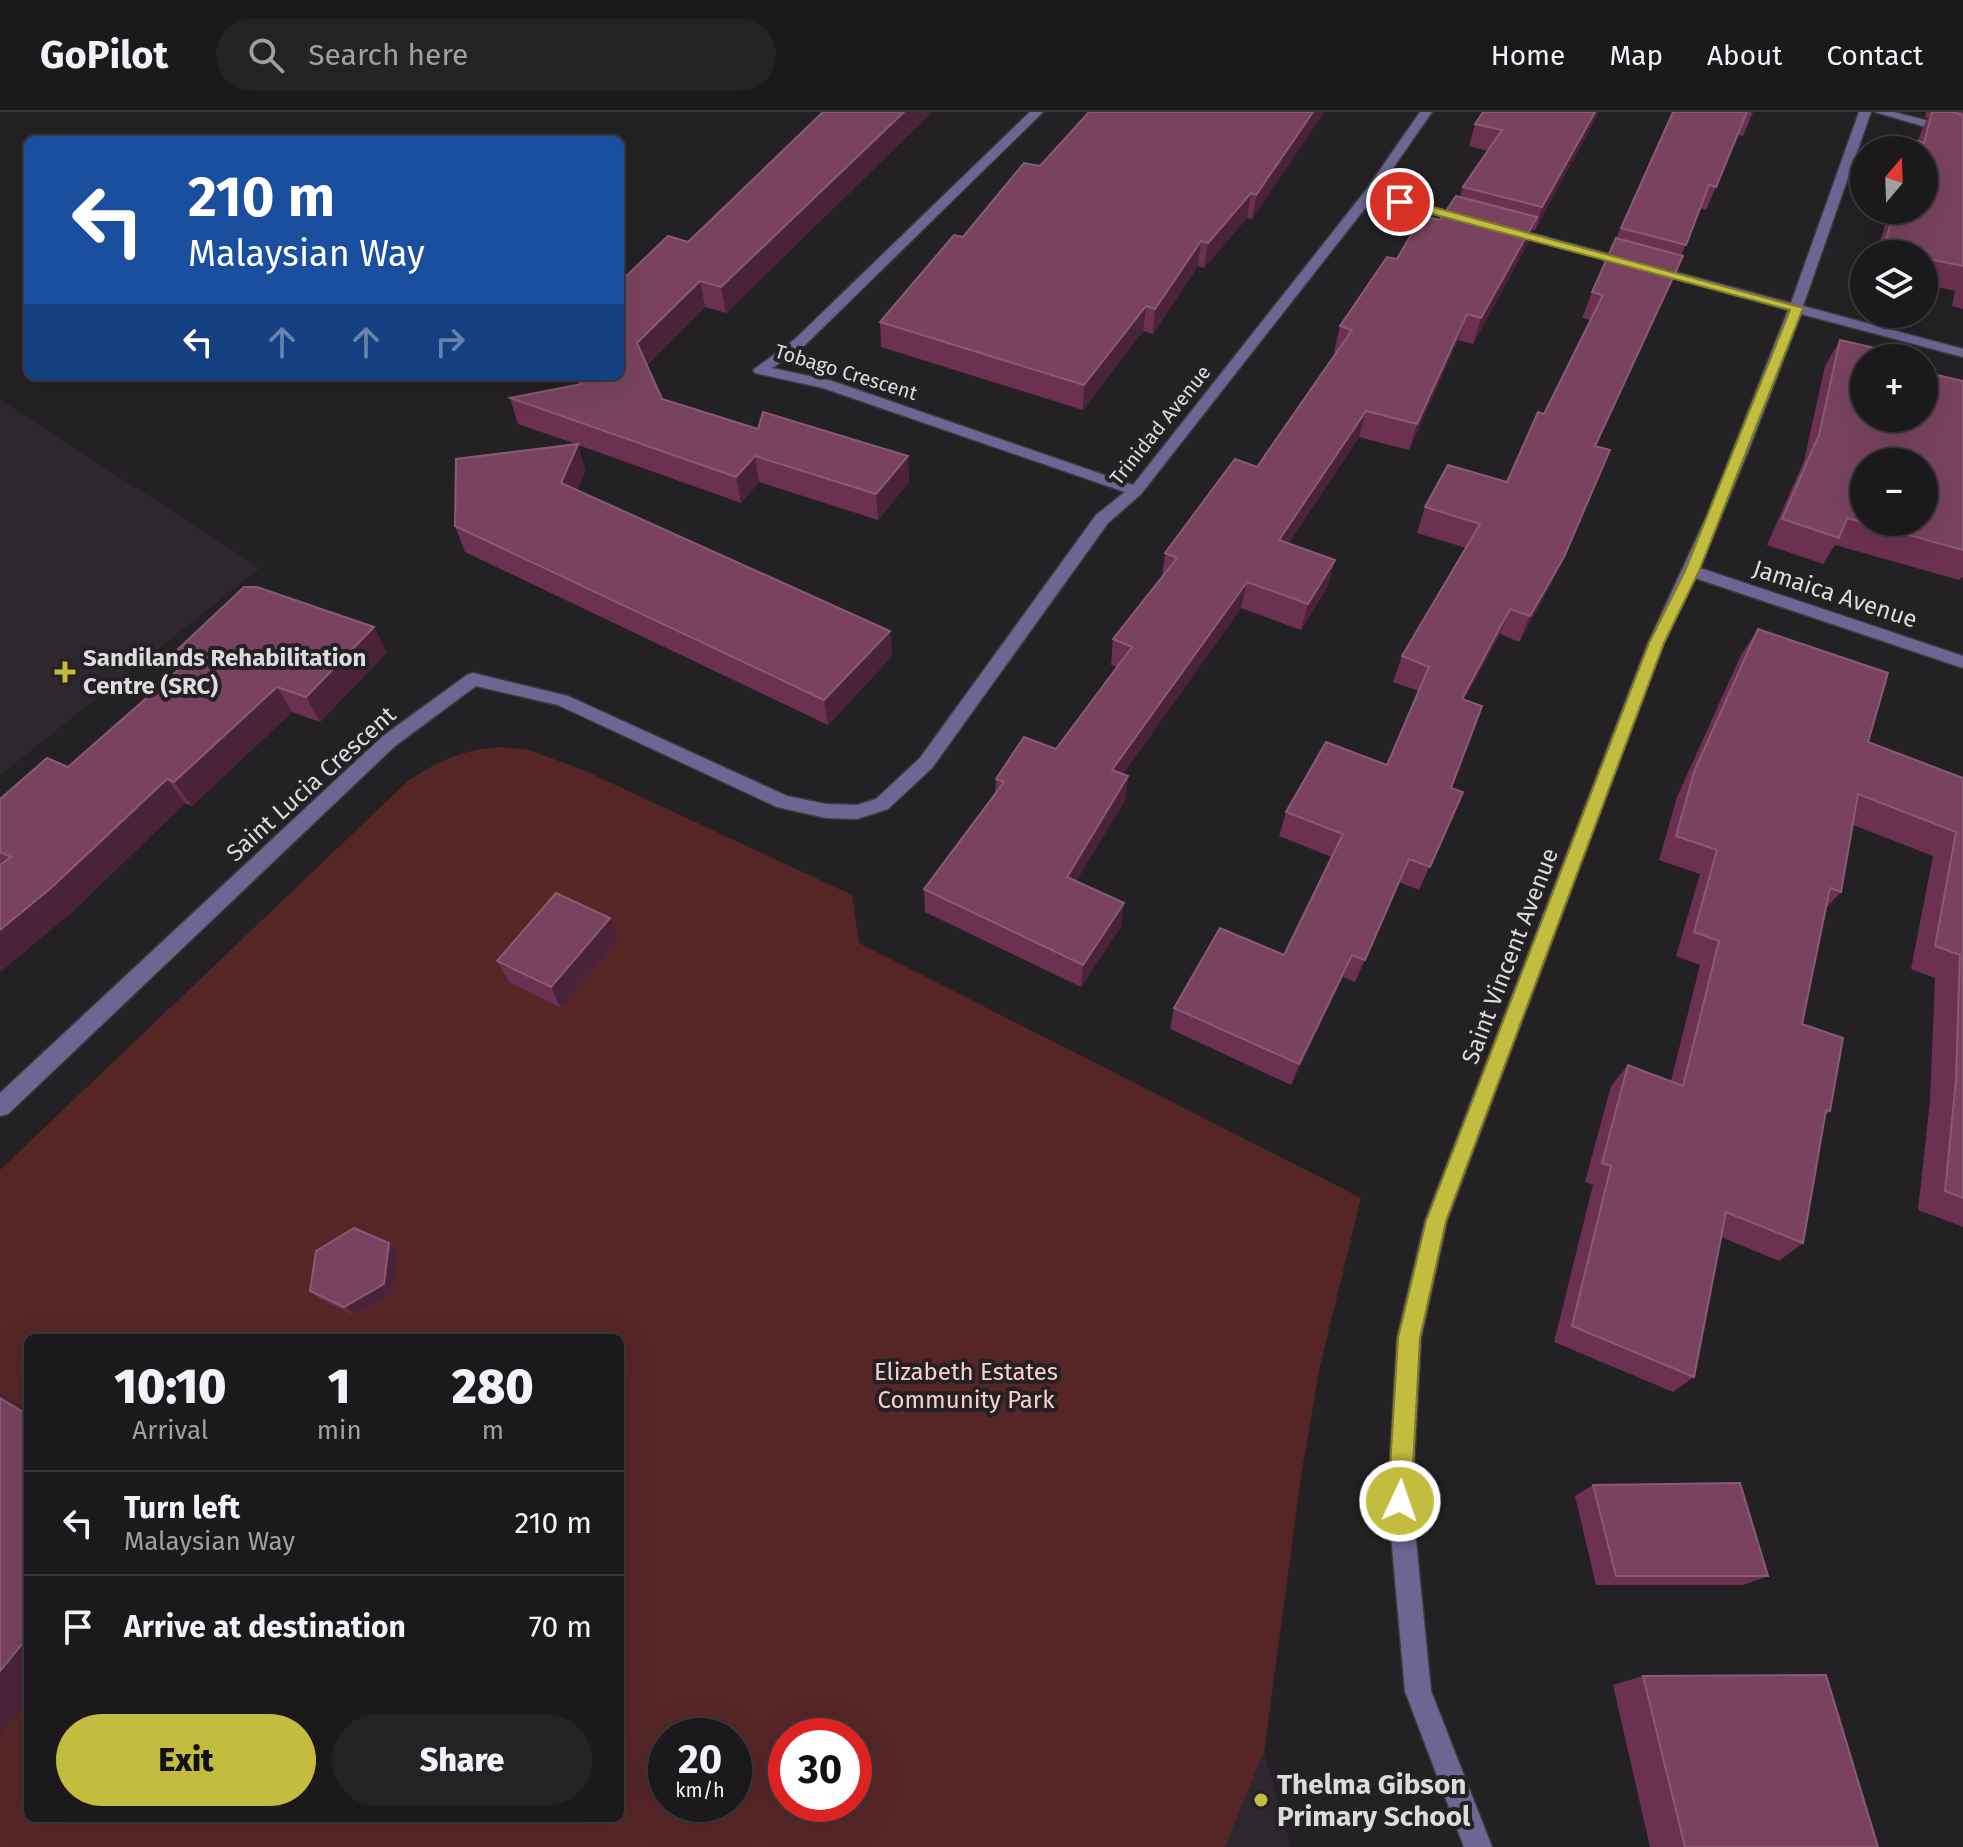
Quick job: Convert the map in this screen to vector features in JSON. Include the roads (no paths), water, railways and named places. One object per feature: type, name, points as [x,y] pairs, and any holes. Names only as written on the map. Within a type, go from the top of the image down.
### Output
[{"type":"street","name":"Tobago Crescent","points":[[1037,112],[799,343],[760,370],[827,384],[1136,491]]},
{"type":"street","name":"Trinidad Avenue","points":[[926,763],[1102,519],[1136,491],[1370,193],[1426,112]]},
{"type":"street","name":"Saint Vincent Avenue","points":[[1478,1847],[1418,1691],[1400,1501],[1409,1338],[1436,1221],[1656,643],[1692,571],[1797,308],[1865,112]]},
{"type":"street","points":[[1881,112],[1963,134]]},
{"type":"street","points":[[1370,193],[1963,353]]},
{"type":"street","name":"Jamaica Avenue","points":[[1692,571],[1963,662]]},
{"type":"street","name":"Saint Lucia Crescent","points":[[0,1107],[389,741],[473,679],[562,700],[783,802],[826,811],[857,812],[882,804],[926,763]]},
{"type":"place","name":"Sandilands Rehabilitation Centre (SRC)","points":[[65,672]]},
{"type":"place","name":"Thelma Gibson Primary School","points":[[1261,1800]]},
{"type":"park label","name":"Elizabeth Estates Community Park","points":[[966,1386]]}]
